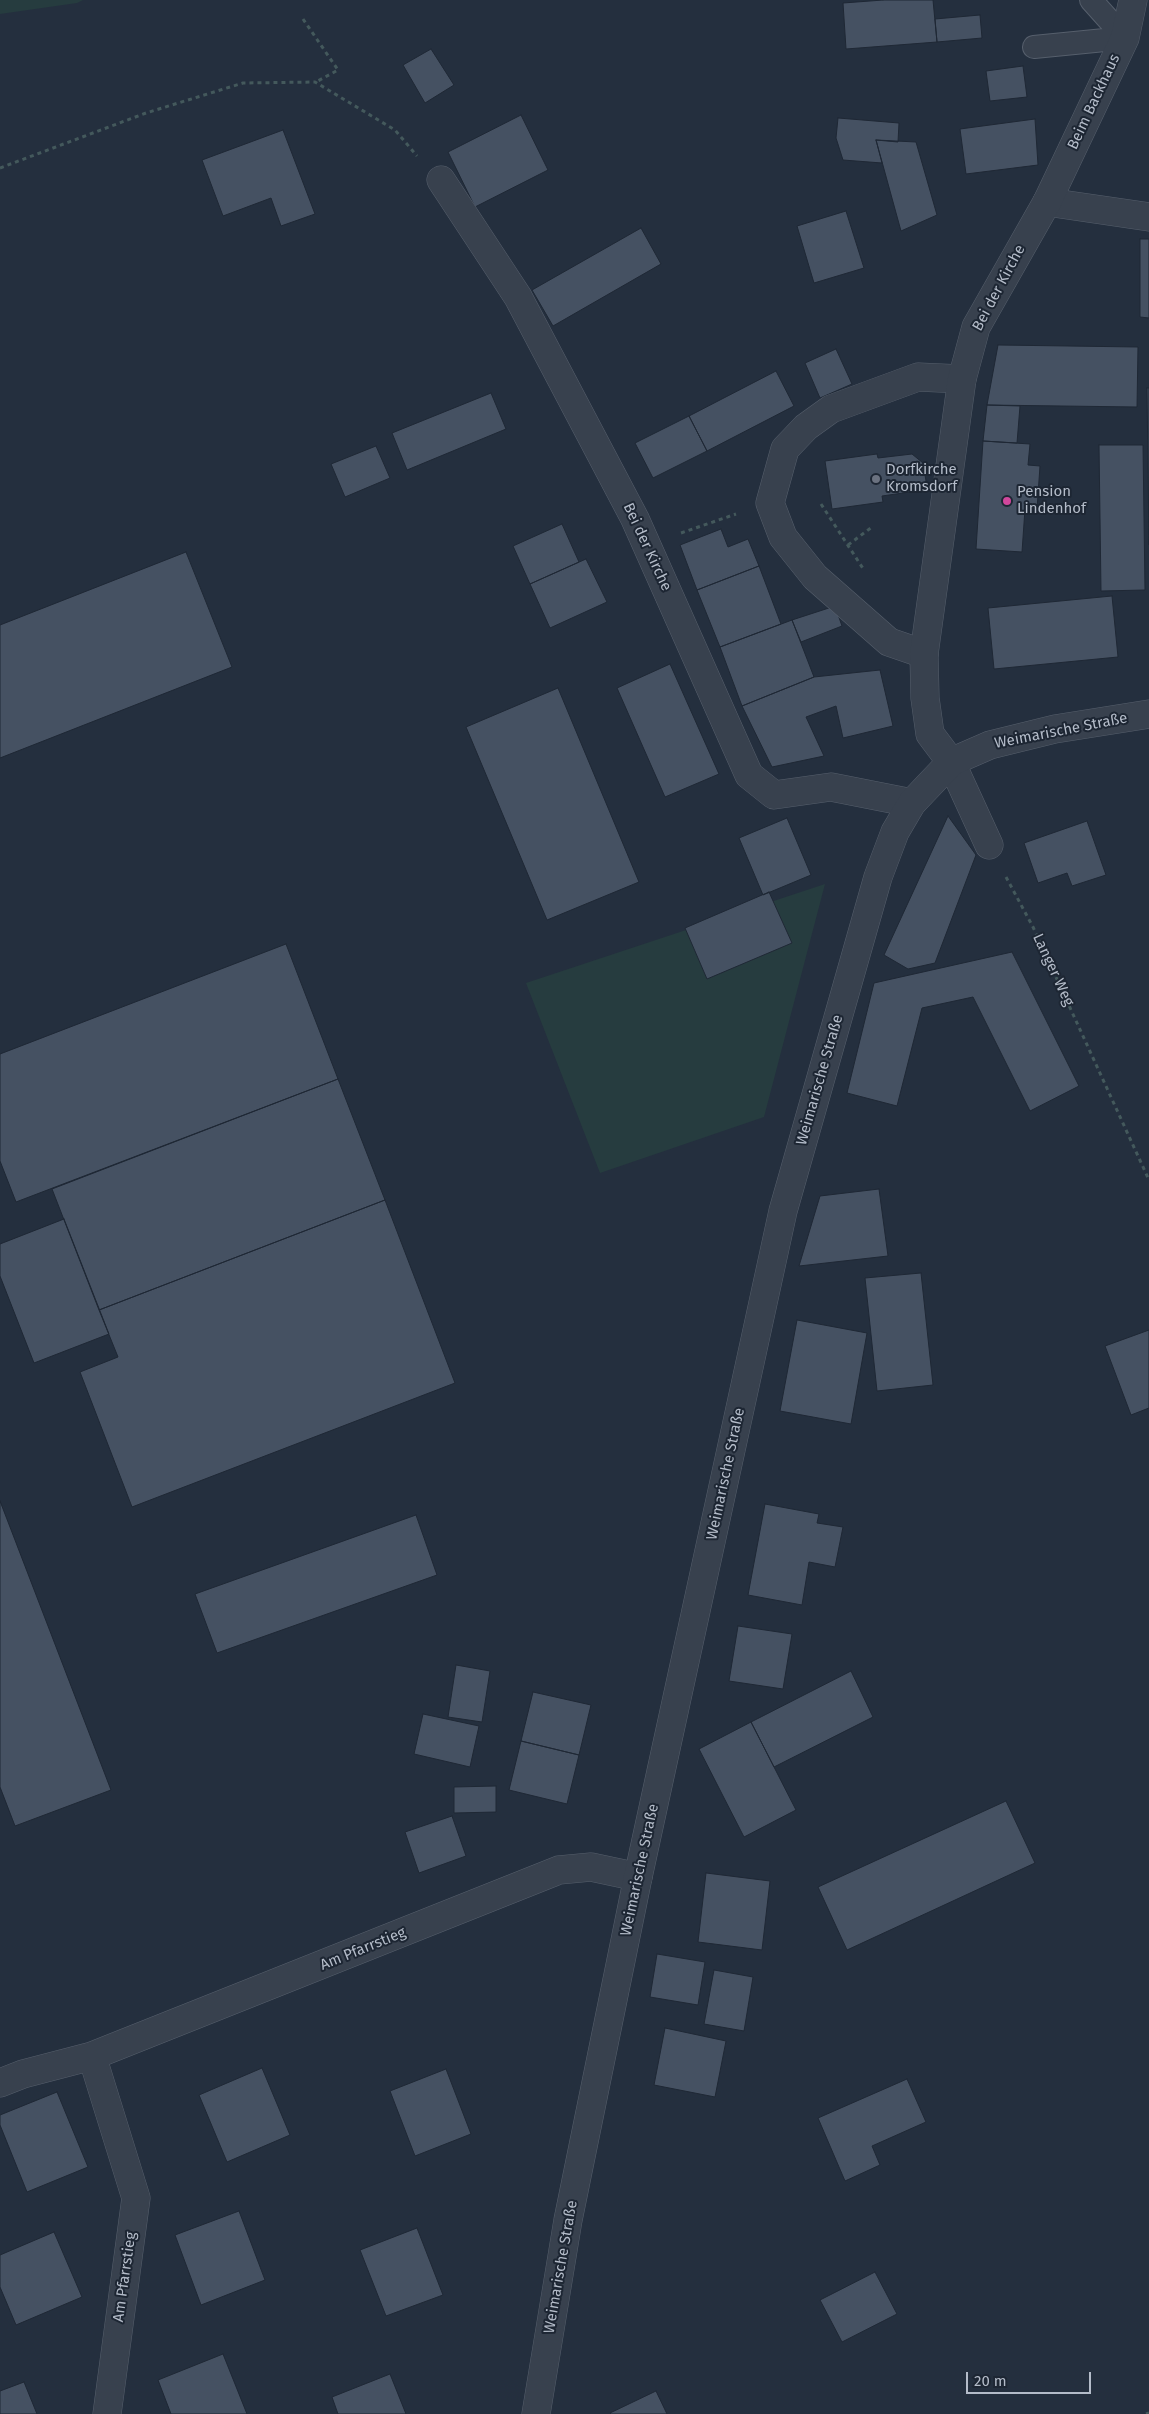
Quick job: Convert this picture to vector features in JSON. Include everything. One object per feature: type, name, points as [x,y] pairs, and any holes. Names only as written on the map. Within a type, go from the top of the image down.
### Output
[{"type":"street","name":"Beim Backhaus","points":[[1047,202],[1125,38],[1133,0]]},
{"type":"street","name":"Bei der Kirche","points":[[441,180],[518,297],[635,519],[749,775],[774,795],[831,787],[912,803]]},
{"type":"street","points":[[1047,202],[1149,217]]},
{"type":"street","name":"Bei der Kirche","points":[[951,762],[930,734],[925,698],[924,654],[962,379],[976,327],[1047,202]]},
{"type":"street","points":[[924,654],[889,642],[815,577],[783,537],[770,503],[785,450],[806,427],[831,409],[918,376],[962,379]]},
{"type":"street","name":"Weimarische Straße","points":[[536,2414],[568,2220],[638,1877],[783,1211],[878,877],[895,832],[912,803],[951,762],[999,742],[1055,729],[1149,714]]},
{"type":"street","points":[[951,762],[989,845]]},
{"type":"street","name":"Am Pfarrstieg","points":[[0,2083],[23,2074],[92,2056],[559,1870],[591,1867],[638,1877]]},
{"type":"street","name":"Am Pfarrstieg","points":[[92,2056],[136,2198],[107,2414]]},
{"type":"lane","points":[[1091,0],[1125,38]]},
{"type":"lane","points":[[1034,46],[1125,38]]},
{"type":"path","points":[[0,168],[146,112],[243,83],[316,82],[338,70],[303,19]]},
{"type":"path","points":[[316,82],[395,130],[415,154],[441,180]]},
{"type":"path","points":[[635,519],[682,533],[770,503]]},
{"type":"path","points":[[848,545],[872,527]]},
{"type":"path","name":"Langer Weg","points":[[989,845],[1034,927],[1149,1180]]},
{"type":"green space","points":[[0,0],[83,0],[77,3],[0,14]]},
{"type":"green space","points":[[825,884],[764,1117],[600,1173],[526,983]]},
{"type":"building","points":[[883,0],[933,0],[937,42],[846,49],[843,3]]},
{"type":"building","points":[[980,15],[982,38],[937,42],[935,19]]},
{"type":"building","points":[[431,49],[454,85],[425,103],[403,65]]},
{"type":"building","points":[[1023,66],[1027,97],[990,101],[986,71]]},
{"type":"building","points":[[521,115],[548,170],[475,207],[448,152]]},
{"type":"building","points":[[838,118],[899,123],[898,142],[876,140],[882,163],[843,160],[836,138]]},
{"type":"building","points":[[1035,119],[1038,165],[966,174],[960,129]]},
{"type":"building","points":[[283,130],[315,214],[281,226],[271,198],[223,216],[202,160]]},
{"type":"building","points":[[876,140],[916,142],[937,215],[901,231]]},
{"type":"building","points":[[846,211],[864,268],[814,283],[797,226]]},
{"type":"building","points":[[641,228],[661,264],[553,326],[532,290]]},
{"type":"building","points":[[1140,239],[1149,239],[1149,318],[1140,317]]},
{"type":"building","points":[[998,345],[1138,347],[1137,407],[987,405]]},
{"type":"building","points":[[836,349],[852,384],[820,398],[805,363]]},
{"type":"building","points":[[776,371],[794,406],[707,451],[689,416]]},
{"type":"building","points":[[1147,388],[1149,388],[1149,545]]},
{"type":"building","points":[[491,393],[506,429],[407,470],[392,433]]},
{"type":"building","points":[[987,405],[1020,406],[1017,443],[983,441]]},
{"type":"building","points":[[689,416],[707,451],[653,478],[635,443]]},
{"type":"building","points":[[983,441],[1030,444],[1028,465],[1040,466],[1037,509],[1025,509],[1022,552],[976,549]]},
{"type":"building","points":[[1099,445],[1143,445],[1145,590],[1101,591]]},
{"type":"building","points":[[376,446],[390,478],[345,497],[331,464]]},
{"type":"building","name":"Dorfkirche Kromsdorf","points":[[877,454],[878,458],[912,454],[923,463],[926,481],[917,491],[882,496],[883,502],[832,509],[825,461]]},
{"type":"building","points":[[562,524],[579,562],[530,584],[513,546]]},
{"type":"building","points":[[721,529],[728,547],[748,539],[759,566],[697,590],[680,545]]},
{"type":"building","points":[[186,552],[232,667],[0,758],[0,625]]},
{"type":"building","points":[[586,559],[607,602],[550,628],[530,584]]},
{"type":"building","points":[[759,566],[781,624],[720,647],[697,590]]},
{"type":"building","points":[[1112,596],[1118,657],[994,669],[988,608]]},
{"type":"building","points":[[835,606],[842,626],[801,642],[792,620]]},
{"type":"building","points":[[792,620],[814,677],[742,706],[720,647]]},
{"type":"building","points":[[670,664],[719,774],[665,797],[617,688]]},
{"type":"building","points":[[880,670],[893,726],[843,738],[836,706],[806,717],[824,756],[772,767],[742,706],[814,677]]},
{"type":"building","points":[[558,688],[639,882],[547,920],[466,727]]},
{"type":"building","points":[[948,816],[976,855],[935,963],[908,969],[884,955]]},
{"type":"building","points":[[787,818],[811,875],[763,895],[739,838]]},
{"type":"building","points":[[1087,821],[1106,875],[1072,886],[1067,873],[1038,883],[1024,843]]},
{"type":"building","points":[[769,892],[792,943],[707,979],[685,928]]},
{"type":"building","points":[[286,944],[338,1079],[16,1202],[0,1161],[0,1054]]},
{"type":"building","points":[[1012,952],[1079,1086],[1030,1111],[973,997],[922,1008],[897,1106],[847,1093],[874,983]]},
{"type":"building","points":[[338,1079],[385,1200],[99,1310],[52,1189]]},
{"type":"building","points":[[879,1189],[888,1256],[799,1266],[820,1196]]},
{"type":"building","points":[[385,1200],[455,1383],[132,1507],[80,1372],[118,1357],[99,1310]]},
{"type":"building","points":[[64,1219],[109,1334],[34,1363],[0,1276],[0,1244]]},
{"type":"building","points":[[921,1273],[933,1385],[877,1391],[865,1278]]},
{"type":"building","points":[[797,1320],[867,1333],[851,1424],[780,1411]]},
{"type":"building","points":[[1149,1330],[1149,1408],[1131,1415],[1105,1346]]},
{"type":"building","points":[[0,1501],[111,1790],[15,1826],[0,1787]]},
{"type":"building","points":[[765,1504],[819,1514],[817,1523],[843,1527],[835,1567],[809,1562],[802,1605],[748,1595]]},
{"type":"building","points":[[416,1515],[437,1575],[217,1653],[195,1594]]},
{"type":"building","points":[[738,1626],[792,1634],[783,1689],[729,1681]]},
{"type":"building","points":[[456,1665],[490,1671],[482,1722],[448,1717]]},
{"type":"building","points":[[851,1671],[873,1717],[774,1767],[751,1722]]},
{"type":"building","points":[[533,1692],[591,1705],[579,1755],[521,1741]]},
{"type":"building","points":[[423,1714],[479,1726],[470,1767],[414,1754]]},
{"type":"building","points":[[751,1722],[796,1810],[744,1837],[699,1749]]},
{"type":"building","points":[[521,1741],[579,1755],[567,1804],[509,1790]]},
{"type":"building","points":[[496,1786],[496,1812],[454,1813],[454,1787]]},
{"type":"building","points":[[1006,1801],[1035,1863],[847,1950],[818,1887]]},
{"type":"building","points":[[452,1816],[466,1856],[419,1873],[405,1832]]},
{"type":"building","points":[[706,1873],[770,1881],[762,1950],[698,1942]]},
{"type":"building","points":[[657,1954],[705,1962],[698,2005],[650,1997]]},
{"type":"building","points":[[714,1970],[753,1977],[744,2031],[704,2024]]},
{"type":"building","points":[[665,2028],[726,2041],[715,2097],[654,2085]]},
{"type":"building","points":[[262,2068],[290,2135],[227,2162],[199,2095]]},
{"type":"building","points":[[446,2069],[471,2134],[415,2156],[390,2091]]},
{"type":"building","points":[[907,2079],[926,2122],[872,2146],[880,2165],[845,2181],[818,2118]]},
{"type":"building","points":[[57,2092],[88,2167],[27,2192],[0,2125],[0,2115]]},
{"type":"building","points":[[239,2211],[265,2280],[201,2305],[175,2235]]},
{"type":"building","points":[[417,2228],[443,2295],[386,2316],[360,2250]]},
{"type":"building","points":[[54,2232],[82,2297],[16,2325],[0,2287],[0,2255]]},
{"type":"building","points":[[875,2272],[897,2314],[842,2342],[820,2300]]},
{"type":"building","points":[[223,2354],[247,2414],[171,2414],[158,2380]]},
{"type":"building","points":[[390,2374],[406,2414],[338,2414],[332,2397]]},
{"type":"building","points":[[24,2382],[37,2414],[0,2414],[0,2391]]},
{"type":"building","points":[[656,2391],[667,2414],[610,2413]]},
{"type":"place","name":"Dorfkirche Kromsdorf","points":[[876,479]]},
{"type":"place","name":"Pension Lindenhof","points":[[1007,501]]}]
